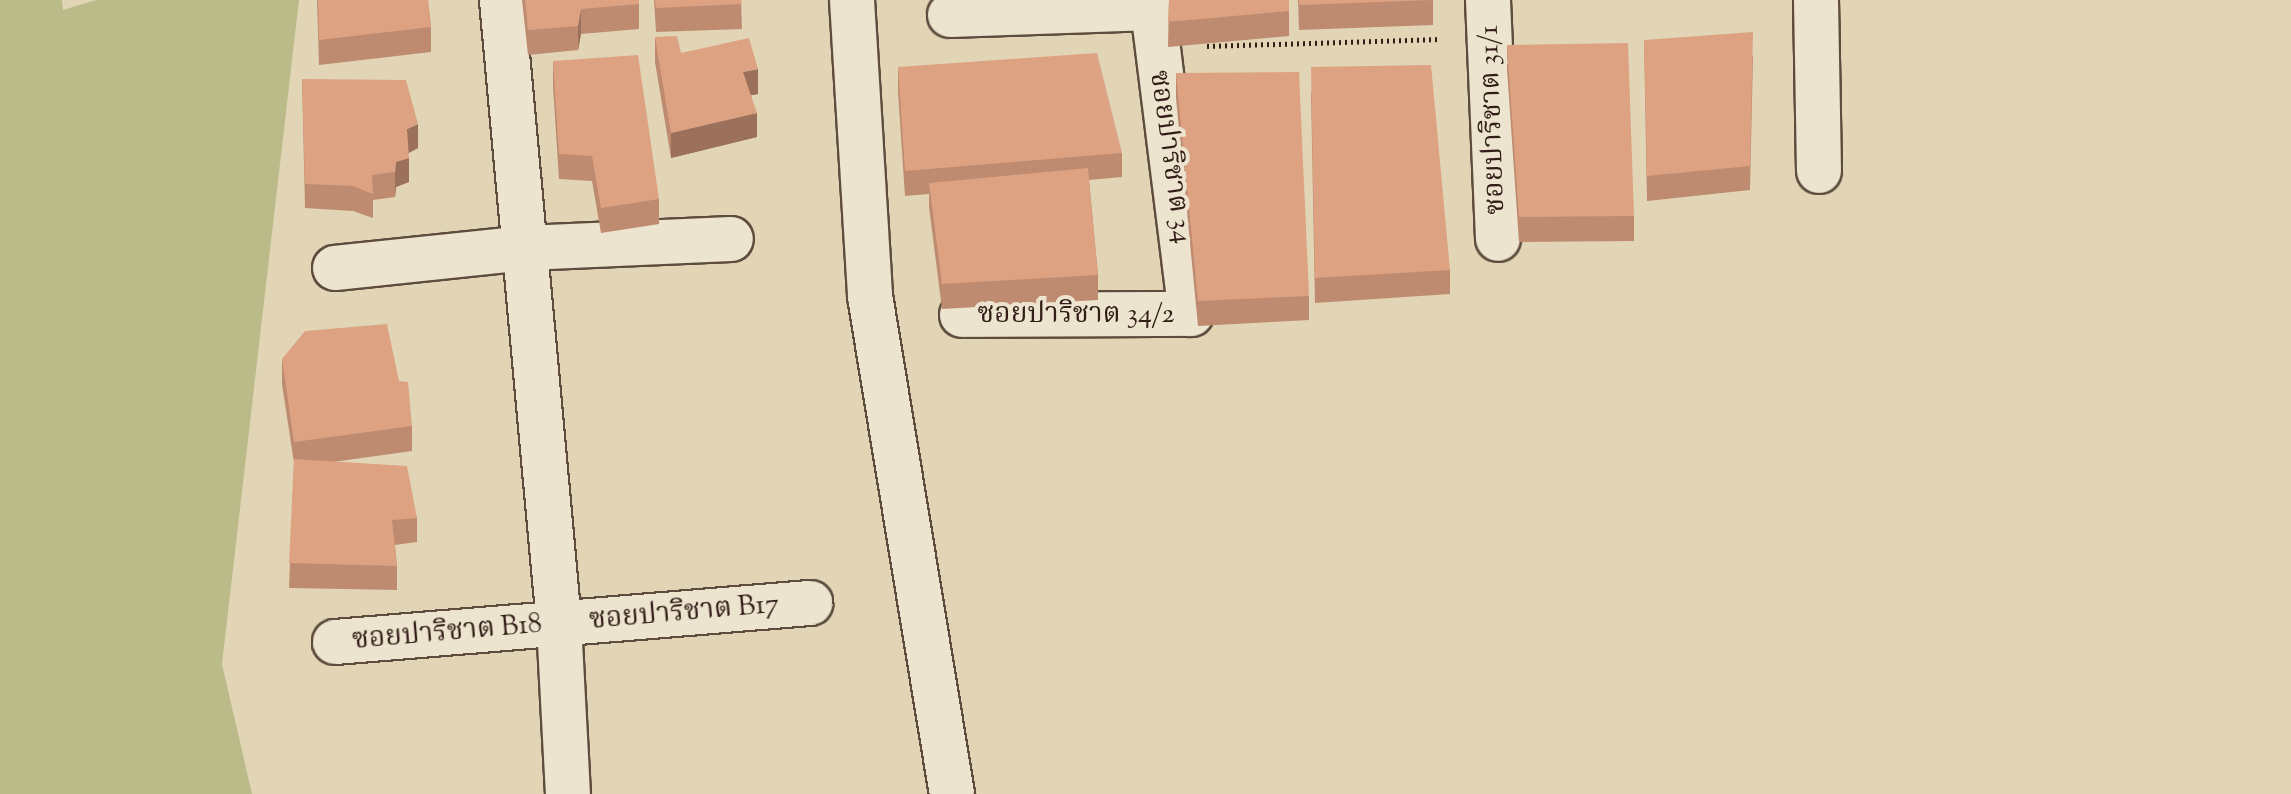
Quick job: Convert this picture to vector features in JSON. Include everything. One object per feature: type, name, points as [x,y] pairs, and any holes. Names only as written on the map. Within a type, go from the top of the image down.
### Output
[{"type":"street","points":[[502,0],[559,623],[568,794]]},
{"type":"street","points":[[852,0],[870,296],[952,794]]},
{"type":"street","points":[[1816,0],[1819,171]]},
{"type":"street","points":[[950,15],[1153,18]]},
{"type":"street","name":"ซอยปาริชาต 34","points":[[1153,18],[1191,314]]},
{"type":"street","name":"ซอยปาริชาต 31/1","points":[[1489,19],[1498,239]]},
{"type":"street","points":[[335,268],[525,248],[731,239]]},
{"type":"street","name":"ซอยปาริชาต 34/2","points":[[962,315],[1191,314]]},
{"type":"street","name":"ซอยปาริชาต B17","points":[[559,623],[810,603]]},
{"type":"street","name":"ซอยปาริชาต B18","points":[[335,642],[559,623]]},
{"type":"path","points":[[1153,18],[1489,19]]},
{"type":"green space","points":[[0,0],[62,0],[63,10],[96,0],[299,0],[222,664],[252,794],[0,794]]},
{"type":"building","points":[[318,0],[428,0],[431,27],[319,40]]},
{"type":"building","points":[[525,0],[639,0],[639,4],[581,9],[578,26],[528,30]]},
{"type":"building","points":[[655,0],[741,0],[742,4],[656,8]]},
{"type":"building","points":[[1169,0],[1289,0],[1289,11],[1168,22]]},
{"type":"building","points":[[1299,0],[1433,0],[1299,5]]},
{"type":"building","points":[[1753,32],[1750,166],[1647,176],[1644,40]]},
{"type":"building","points":[[677,36],[681,53],[749,38],[758,69],[743,72],[757,113],[671,133],[655,37]]},
{"type":"building","points":[[1628,43],[1634,216],[1519,217],[1507,45]]},
{"type":"building","points":[[1097,53],[1122,153],[905,171],[898,67]]},
{"type":"building","points":[[638,55],[659,199],[601,208],[592,156],[559,154],[553,61]]},
{"type":"building","points":[[1431,65],[1450,270],[1315,278],[1311,67]]},
{"type":"building","points":[[1299,72],[1309,296],[1198,301],[1176,73]]},
{"type":"building","points":[[302,79],[406,80],[418,124],[407,129],[409,158],[396,162],[395,172],[372,175],[373,194],[353,186],[305,184]]},
{"type":"building","points":[[1088,168],[1098,275],[942,284],[929,183]]},
{"type":"building","points":[[387,324],[399,381],[408,382],[412,426],[294,442],[282,359],[305,331]]},
{"type":"building","points":[[294,459],[407,466],[417,518],[392,520],[397,566],[289,563]]}]
